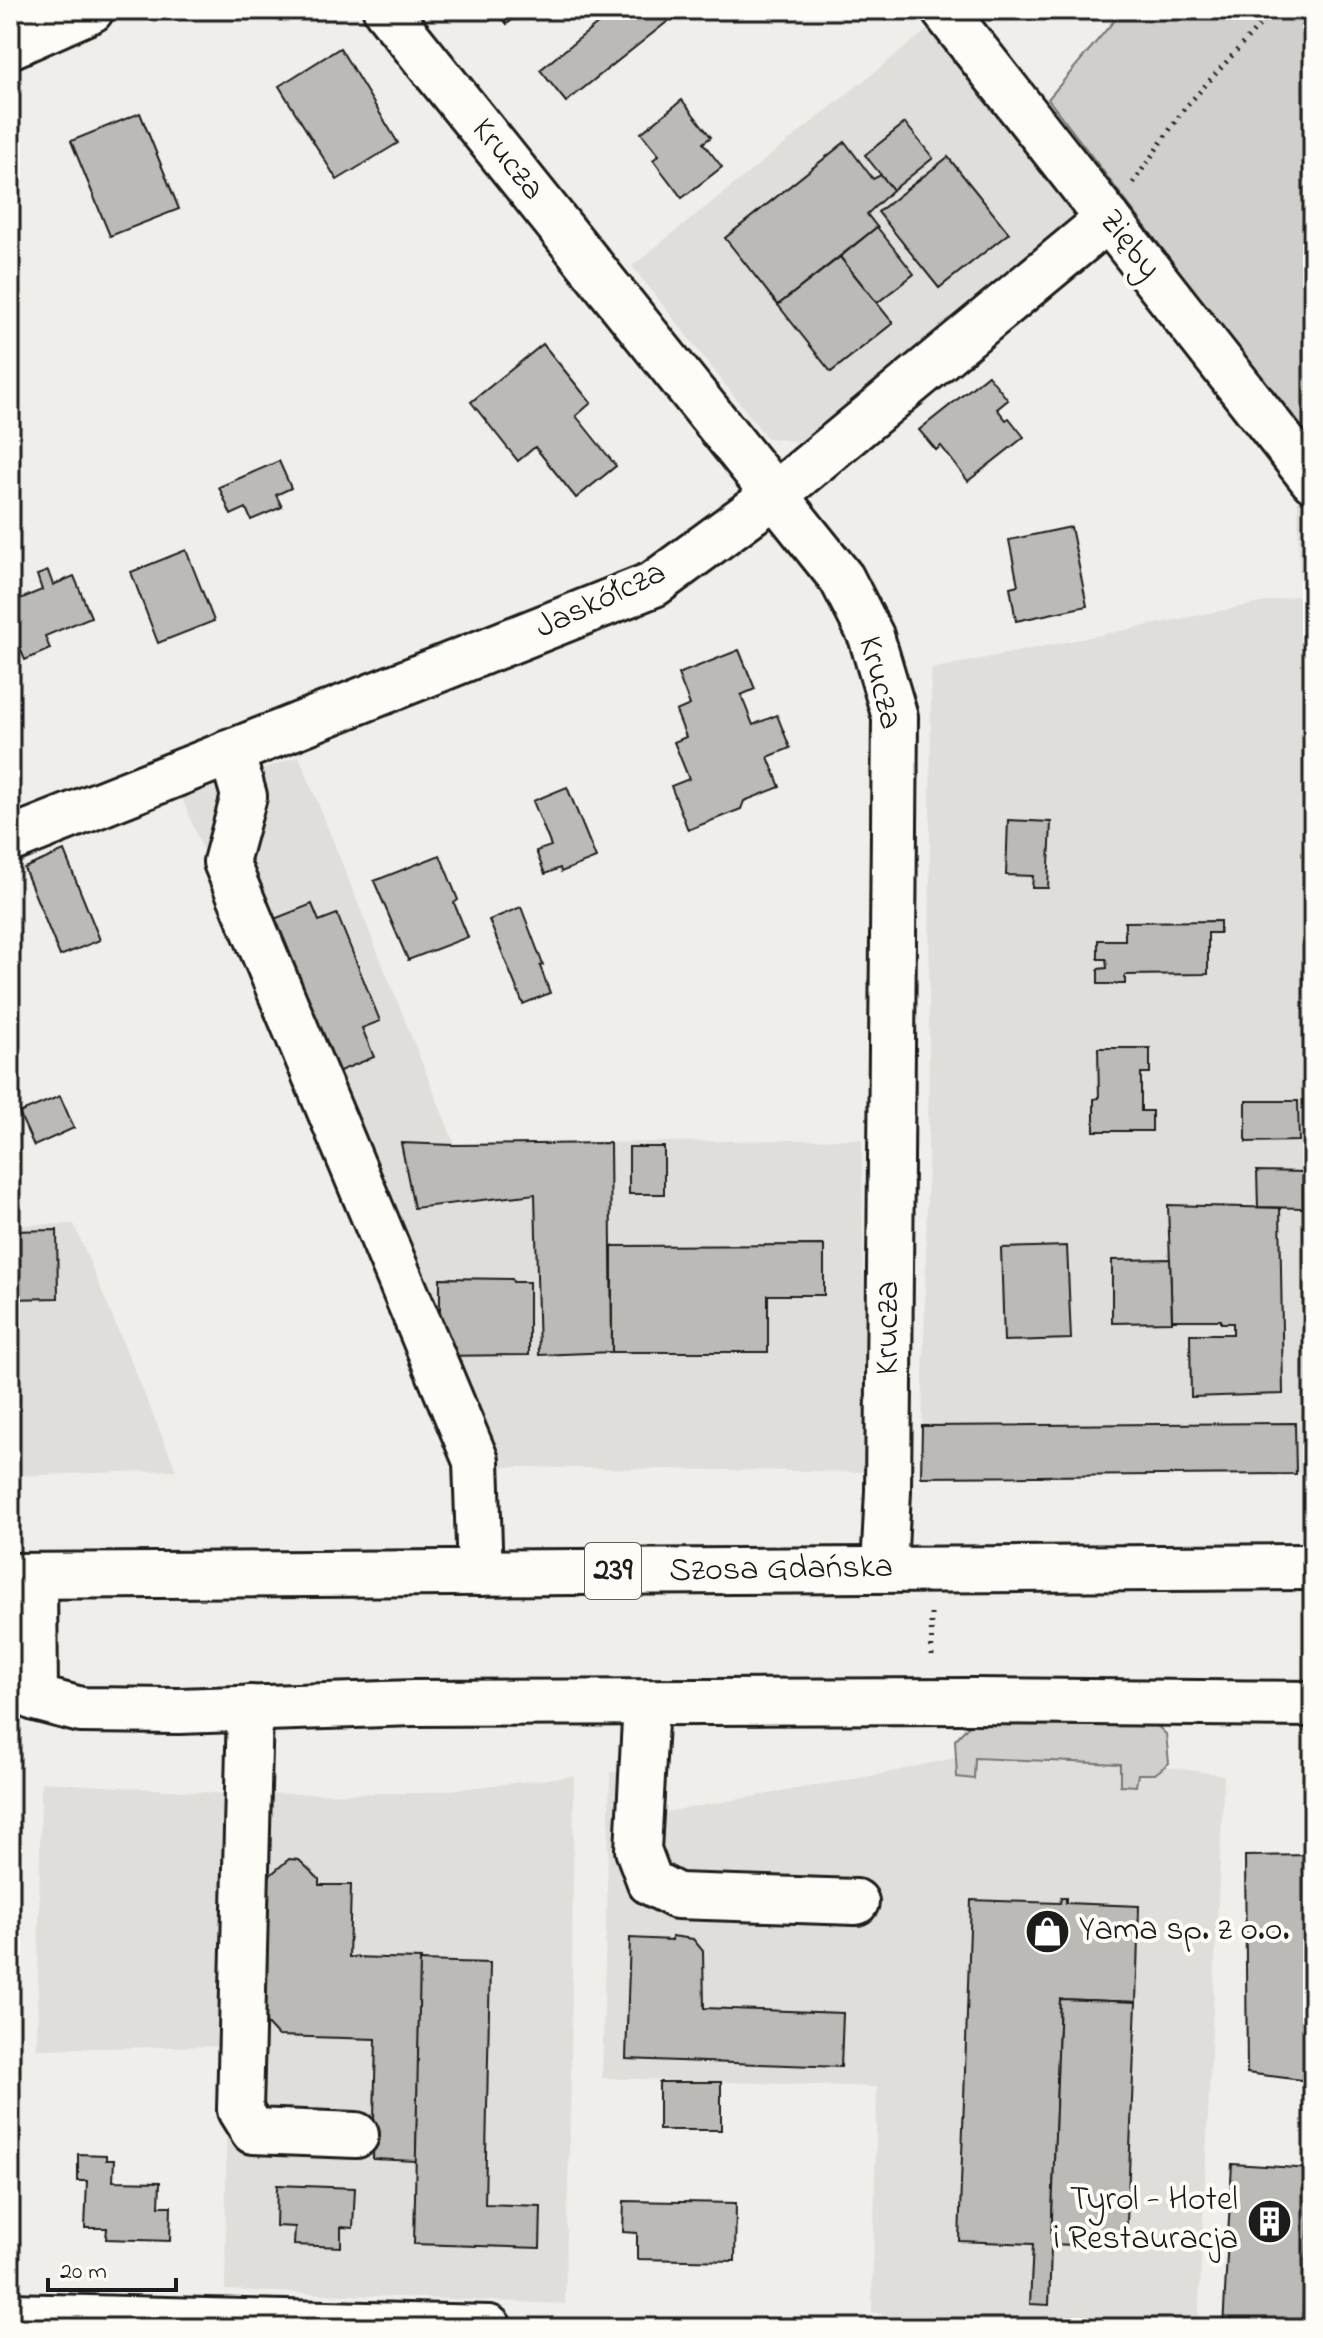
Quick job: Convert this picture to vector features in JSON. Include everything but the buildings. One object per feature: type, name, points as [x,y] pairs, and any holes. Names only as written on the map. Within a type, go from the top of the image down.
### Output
[{"type":"street","points":[[10,46],[91,10]]},
{"type":"street","name":"Krucza","points":[[386,10],[842,579],[871,636],[895,717],[888,1491],[884,1569]]},
{"type":"street","name":"Zięby","points":[[944,10],[1313,480]]},
{"type":"street","name":"Jaskółcza","points":[[10,840],[654,584],[775,495],[1108,219]]},
{"type":"street","points":[[231,751],[244,796],[226,862],[476,1461],[480,1573]]},
{"type":"street","name":"Szosa Gdańska","points":[[22,1576],[1313,1567]]},
{"type":"street","points":[[22,1576],[22,1697],[81,1710],[179,1711],[414,1703],[988,1701],[1313,1704]]},
{"type":"street","points":[[646,1703],[638,1850],[650,1882],[677,1896],[856,1902]]},
{"type":"street","points":[[250,1708],[240,2110],[253,2131],[356,2135]]},
{"type":"street","points":[[10,2316],[489,2328]]},
{"type":"path","points":[[1108,219],[1184,109],[1273,10]]},
{"type":"path","points":[[931,1625],[932,1641]]},
{"type":"shaded area","points":[[1123,10],[1313,10],[1313,446],[1048,99]]},
{"type":"shaded area","points":[[932,26],[1084,222],[804,442],[767,438],[632,266]]},
{"type":"shaded area","points":[[1297,478],[1313,500],[1313,1474],[921,1477],[928,1156],[931,669],[1300,595]]},
{"type":"shaded area","points":[[299,756],[455,1145],[862,1139],[866,1472],[450,1466],[182,798]]},
{"type":"shaded area","points":[[74,1224],[176,1470],[10,1476],[10,1225]]},
{"type":"shaded area","points":[[974,1720],[1153,1722],[1166,1734],[1169,1763],[1155,1774],[1138,1774],[1136,1786],[1120,1785],[1120,1764],[975,1758],[974,1779],[957,1777],[955,1740]]},
{"type":"shaded area","name":"Yama sp. z o.o.","points":[[1013,1745],[1224,1775],[1198,2328],[943,2328],[872,2312],[877,2087],[602,2078],[610,1772],[656,1772],[665,1812],[882,1774]]},
{"type":"shaded area","points":[[574,1776],[565,2304],[225,2290],[227,2046],[37,2049],[41,1782],[231,1794],[423,1793]]},
{"type":"place","name":"Yama sp. z o.o.","points":[[1048,1931]]},
{"type":"place","name":"Tyrol - Hotel i Restauracja","points":[[1269,2221]]}]
